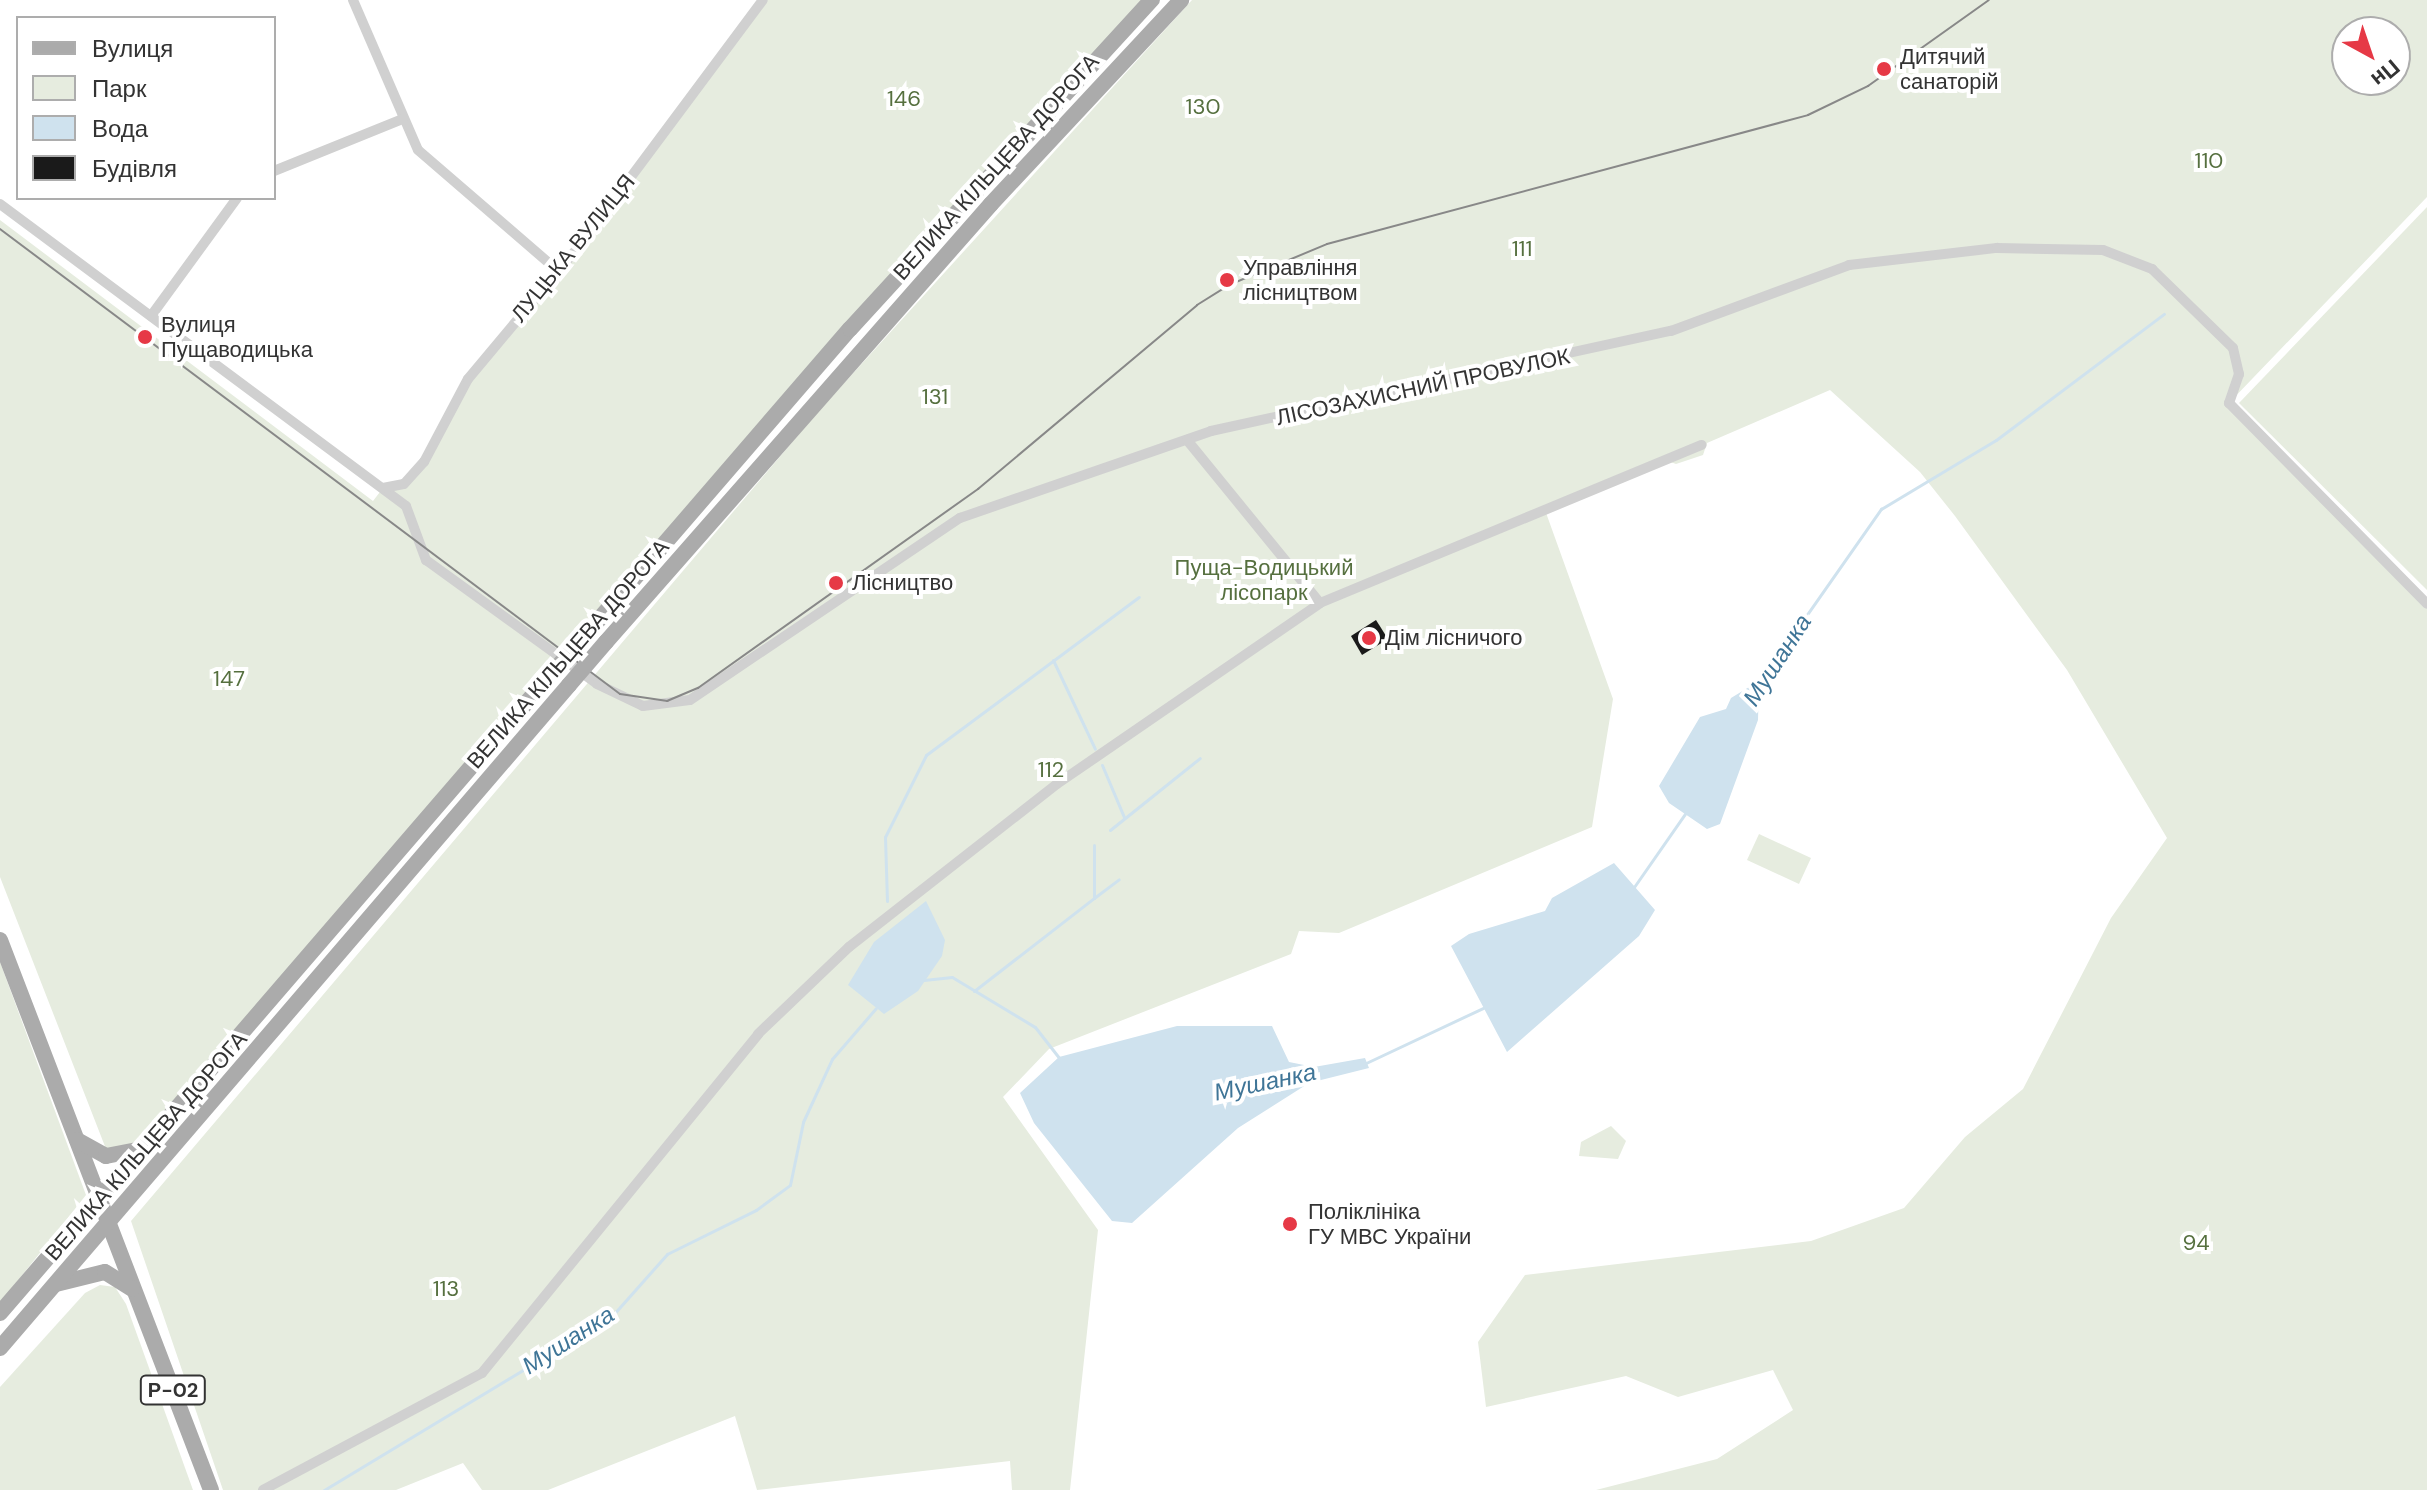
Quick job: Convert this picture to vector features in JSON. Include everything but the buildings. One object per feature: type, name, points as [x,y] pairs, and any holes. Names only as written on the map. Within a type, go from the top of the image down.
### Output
[{"type":"main road","name":"ВЕЛИКА КІЛЬЦЕВА ДОРОГА","points":[[0,1313],[149,1147],[552,673],[850,329],[1152,0]]},
{"type":"main road","name":"ВЕЛИКА КІЛЬЦЕВА ДОРОГА","points":[[0,1348],[109,1225],[606,642],[949,250],[1181,0]]},
{"type":"main road","points":[[0,940],[100,1202]]},
{"type":"main road","points":[[75,1139],[106,1156],[149,1147]]},
{"type":"main road","name":"Р-02","points":[[100,1202],[211,1490]]},
{"type":"main road","points":[[56,1284],[105,1272],[135,1291]]},
{"type":"street","points":[[353,0],[403,119],[440,174],[556,269]]},
{"type":"street","name":"ЛУЦЬКА ВУЛИЦЯ","points":[[383,488],[404,484],[419,468],[468,379],[556,269],[581,244],[763,0]]},
{"type":"street","points":[[276,170],[403,119]]},
{"type":"street","points":[[151,316],[236,200]]},
{"type":"street","name":"ЛІСОЗАХИСНИЙ ПРОВУЛОК","points":[[0,204],[406,506],[426,560],[620,698],[659,706],[690,700],[960,518],[1187,440],[1671,331],[1849,265],[1997,248],[2103,250],[2152,269],[2233,348],[2239,374],[2229,403],[2427,604]]},
{"type":"street","points":[[1187,440],[1320,603]]},
{"type":"street","points":[[263,1490],[482,1373],[758,1034],[849,947],[1057,784],[1320,603],[1702,445]]},
{"type":"green space","name":"147","points":[[763,0],[1152,0],[975,191],[149,1147],[106,1149],[0,877],[0,220],[373,501],[383,488],[414,475],[448,410]]},
{"type":"green space","points":[[1192,0],[2427,0],[2427,197],[2229,403],[2427,604],[2427,1490],[1596,1490],[1717,1459],[1793,1410],[1773,1370],[1678,1397],[1626,1376],[1486,1407],[1478,1342],[1525,1275],[1811,1241],[1904,1208],[1965,1137],[2023,1089],[2111,918],[2167,838],[2067,670],[1955,516],[1920,472],[1830,390],[1707,443],[1703,455],[1676,464],[1665,460],[1545,510],[1613,699],[1592,827],[1339,933],[1299,931],[1291,954],[1049,1049],[1003,1097],[1098,1230],[1070,1490],[1012,1490],[1010,1461],[757,1490],[735,1416],[548,1490],[482,1490],[463,1463],[396,1490],[223,1490],[131,1221],[817,413]]},
{"type":"green space","points":[[2427,207],[2427,590],[2239,403]]},
{"type":"green space","points":[[1759,834],[1811,858],[1799,884],[1747,860]]},
{"type":"green space","points":[[0,962],[86,1195],[0,1303]]},
{"type":"green space","points":[[1611,1126],[1626,1141],[1618,1159],[1579,1156],[1581,1142]]},
{"type":"green space","points":[[100,1285],[115,1287],[126,1304],[193,1490],[0,1490],[0,1387],[85,1293]]},
{"type":"water","points":[[1759,681],[1758,720],[1720,824],[1707,829],[1669,803],[1659,786],[1700,717],[1726,709],[1731,698]]},
{"type":"water","points":[[1614,863],[1655,910],[1639,936],[1507,1052],[1451,946],[1469,934],[1545,911],[1552,898]]},
{"type":"water","points":[[926,901],[945,940],[942,956],[918,991],[884,1014],[848,985],[874,942]]},
{"type":"water","points":[[1177,1026],[1272,1026],[1289,1062],[1314,1067],[1365,1058],[1369,1068],[1309,1083],[1238,1128],[1132,1223],[1112,1221],[1034,1123],[1020,1093],[1059,1057]]},
{"type":"waterway","name":"Мушанка","points":[[1759,683],[1881,509],[1996,440],[2164,314]]},
{"type":"waterway","points":[[887,901],[885,837],[926,755],[1139,597]]},
{"type":"waterway","points":[[1053,660],[1095,749]]},
{"type":"waterway","points":[[1110,830],[1200,758]]},
{"type":"waterway","points":[[1102,765],[1124,817]]},
{"type":"waterway","name":"Мушанка","points":[[1634,887],[1687,811]]},
{"type":"waterway","points":[[974,991],[1094,898],[1094,845]]},
{"type":"waterway","points":[[1094,898],[1119,879]]},
{"type":"waterway","name":"Мушанка","points":[[924,980],[952,977],[1035,1027],[1059,1058]]},
{"type":"waterway","name":"Мушанка","points":[[1366,1063],[1485,1007]]},
{"type":"waterway","name":"Мушанка","points":[[324,1490],[612,1316],[667,1254],[756,1210],[790,1185],[803,1122],[832,1059],[876,1008]]},
{"type":"tram line","points":[[0,229],[620,694],[667,701],[698,688],[978,489],[1197,305],[1229,285],[1327,244],[1808,115],[1868,86],[1989,0]]},
{"type":"place","name":"Дитячий санаторій","points":[[1884,69]]},
{"type":"place","name":"Управління лісництвом","points":[[1227,280]]},
{"type":"place","name":"Вулиця Пущаводицька","points":[[145,337]]},
{"type":"place","name":"Лісництво","points":[[836,583]]},
{"type":"place","name":"Дім лісничого","points":[[1369,638]]},
{"type":"place","name":"Поліклініка ГУ МВС України","points":[[1290,1224]]},
{"type":"park label","name":"146","points":[[904,99]]},
{"type":"park label","name":"130","points":[[1203,107]]},
{"type":"park label","name":"110","points":[[2209,161]]},
{"type":"park label","name":"111","points":[[1522,249]]},
{"type":"park label","name":"131","points":[[935,397]]},
{"type":"park label","name":"Пуща-Водицький лісопарк","points":[[1264,580]]},
{"type":"park label","name":"112","points":[[1051,770]]},
{"type":"park label","name":"94","points":[[2196,1243]]},
{"type":"park label","name":"113","points":[[446,1289]]}]
